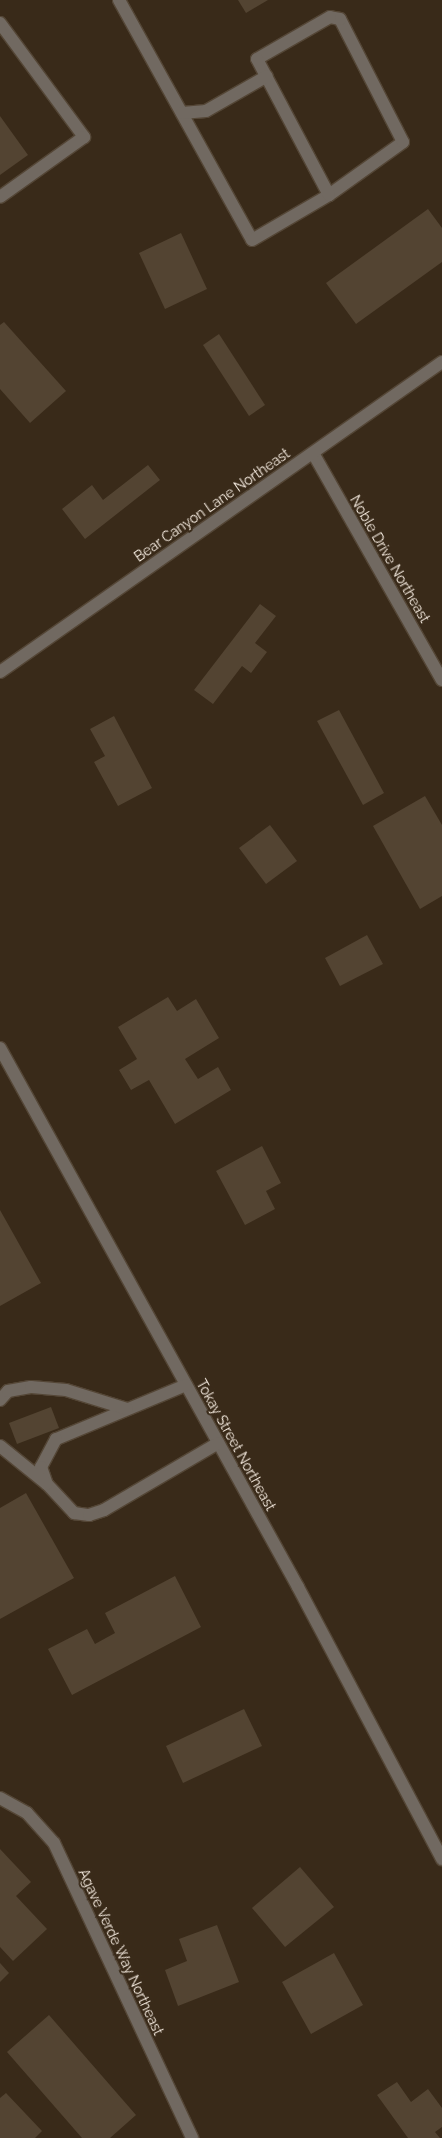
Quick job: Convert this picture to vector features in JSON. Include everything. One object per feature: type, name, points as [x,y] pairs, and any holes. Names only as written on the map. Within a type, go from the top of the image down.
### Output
[{"type":"street","points":[[119,0],[252,240],[329,196],[403,142],[340,20],[330,17],[257,59],[329,196]]},
{"type":"street","points":[[0,23],[84,137],[0,197]]},
{"type":"street","points":[[182,113],[206,111],[267,76]]},
{"type":"street","name":"Bear Canyon Lane Northeast","points":[[0,672],[442,362]]},
{"type":"street","name":"Noble Drive Northeast","points":[[313,453],[442,680]]},
{"type":"street","name":"Tokay Street Northeast","points":[[0,1048],[437,1838],[442,1859]]},
{"type":"street","points":[[47,1484],[41,1467],[56,1439],[186,1385]]},
{"type":"street","points":[[0,1400],[8,1391],[31,1387],[66,1390],[128,1409]]},
{"type":"street","points":[[0,1446],[47,1484],[74,1513],[89,1515],[104,1510],[218,1443]]},
{"type":"street","name":"Agave Verde Way Northeast","points":[[0,1798],[27,1813],[54,1843],[192,2138]]},
{"type":"building","points":[[238,0],[268,0],[246,13]]},
{"type":"building","points":[[0,116],[28,155],[0,175]]},
{"type":"building","points":[[428,209],[442,228],[442,262],[356,324],[326,283]]},
{"type":"building","points":[[181,233],[207,289],[165,309],[139,253]]},
{"type":"building","points":[[4,322],[66,391],[30,423],[0,389],[0,325]]},
{"type":"building","points":[[219,334],[265,405],[249,416],[203,345]]},
{"type":"building","points":[[148,465],[160,480],[85,539],[62,509],[92,485],[103,500]]},
{"type":"building","points":[[260,604],[276,616],[255,643],[267,652],[251,673],[242,666],[213,704],[194,690]]},
{"type":"building","points":[[339,710],[384,793],[363,805],[317,721]]},
{"type":"building","points":[[114,716],[152,788],[118,806],[94,762],[105,756],[90,729]]},
{"type":"building","points":[[425,796],[442,825],[442,896],[420,909],[373,826]]},
{"type":"building","points":[[270,825],[297,861],[266,884],[239,848]]},
{"type":"building","points":[[367,935],[383,964],[340,986],[325,958]]},
{"type":"building","points":[[168,997],[177,1011],[196,999],[219,1038],[185,1059],[198,1079],[218,1067],[231,1090],[175,1124],[149,1080],[131,1090],[119,1070],[137,1059],[118,1027]]},
{"type":"building","points":[[262,1146],[281,1183],[266,1191],[275,1209],[245,1225],[216,1171]]},
{"type":"building","points":[[0,1210],[41,1283],[0,1306]]},
{"type":"building","points":[[51,1407],[59,1428],[17,1444],[9,1423]]},
{"type":"building","points":[[26,1493],[74,1578],[0,1619],[0,1508]]},
{"type":"building","points":[[175,1576],[201,1627],[72,1695],[48,1649],[87,1629],[95,1644],[115,1633],[105,1613]]},
{"type":"building","points":[[244,1709],[262,1746],[183,1783],[166,1746]]},
{"type":"building","points":[[0,1849],[31,1882],[16,1896],[47,1929],[13,1961],[0,1947]]},
{"type":"building","points":[[300,1867],[334,1907],[285,1947],[252,1908]]},
{"type":"building","points":[[217,1925],[239,1982],[178,2006],[165,1970],[187,1961],[179,1939]]},
{"type":"building","points":[[334,1953],[363,2005],[311,2034],[282,1982]]},
{"type":"building","points":[[0,1963],[9,1973],[0,1982]]},
{"type":"building","points":[[49,2015],[136,2115],[110,2138],[82,2138],[7,2052]]},
{"type":"building","points":[[397,2082],[411,2102],[428,2089],[442,2108],[442,2127],[435,2132],[440,2138],[408,2138],[377,2095]]},
{"type":"building","points":[[6,2093],[42,2131],[35,2138],[0,2138],[0,2098]]}]
